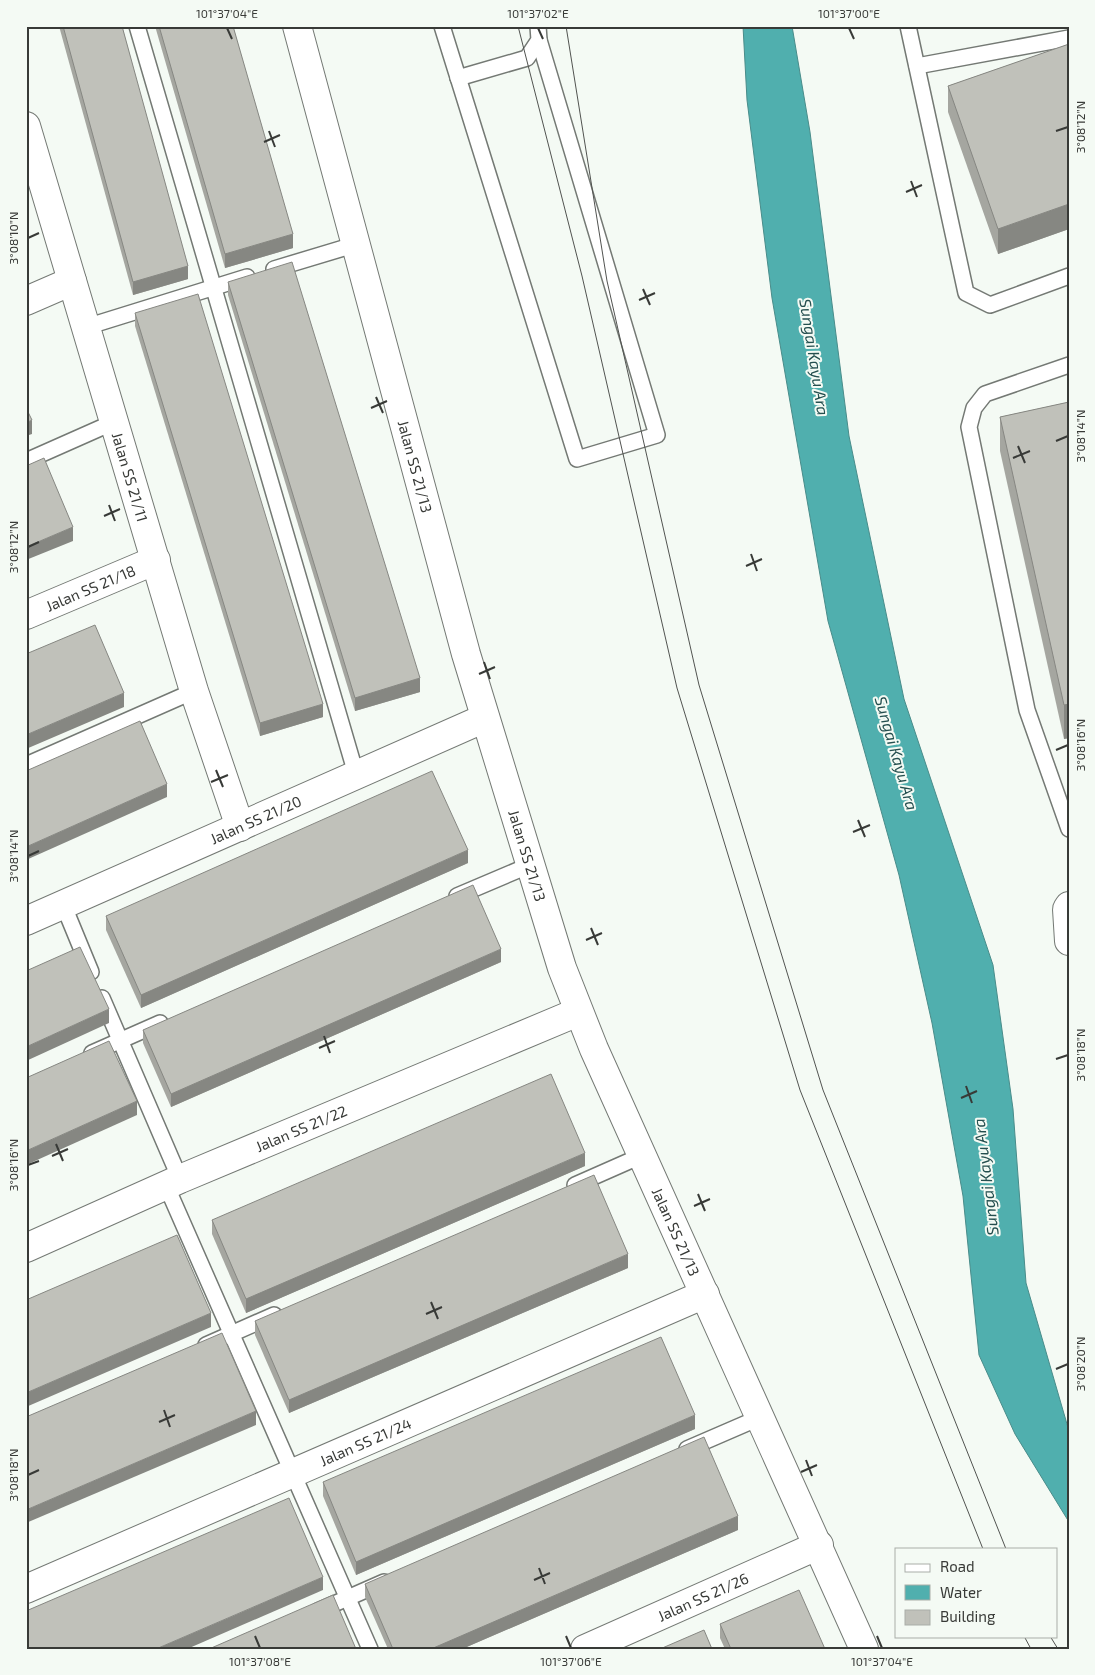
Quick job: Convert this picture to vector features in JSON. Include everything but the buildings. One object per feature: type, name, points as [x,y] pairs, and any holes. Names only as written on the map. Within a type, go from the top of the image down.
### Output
[{"type":"street","name":"Jalan SS 21/13","points":[[297,26],[485,718],[578,1012],[819,1545],[864,1649]]},
{"type":"street","name":"Jalan SS 21/11","points":[[29,143],[86,327],[194,691],[240,826]]},
{"type":"street","points":[[26,301],[72,281]]},
{"type":"street","name":"Jalan SS 21/18","points":[[26,615],[156,560]]},
{"type":"street","name":"Jalan SS 21/20","points":[[26,921],[485,718]]},
{"type":"street","points":[[1069,906],[1066,909],[1069,941]]},
{"type":"street","name":"Jalan SS 21/22","points":[[26,1248],[173,1182],[578,1012]]},
{"type":"street","name":"Jalan SS 21/24","points":[[26,1589],[705,1294]]},
{"type":"street","name":"Jalan SS 21/26","points":[[586,1649],[819,1545]]},
{"type":"lane","points":[[137,26],[356,774]]},
{"type":"lane","points":[[442,26],[577,459],[657,435],[538,33]]},
{"type":"lane","points":[[908,26],[966,293],[990,305],[1069,276]]},
{"type":"lane","points":[[458,78],[527,58],[538,33]]},
{"type":"lane","points":[[917,66],[1069,38]]},
{"type":"lane","points":[[86,327],[357,244]]},
{"type":"lane","points":[[1069,365],[985,394],[974,408],[969,427],[1026,710],[1069,829]]},
{"type":"lane","points":[[26,461],[114,422]]},
{"type":"lane","points":[[26,765],[194,691]]},
{"type":"lane","points":[[443,902],[530,865]]},
{"type":"lane","points":[[64,904],[119,1041],[231,1334],[370,1649]]},
{"type":"lane","points":[[77,1059],[173,1018]]},
{"type":"lane","points":[[560,1191],[643,1155]]},
{"type":"lane","points":[[196,1349],[286,1310]]},
{"type":"lane","points":[[671,1456],[761,1417]]},
{"type":"lane","points":[[302,1617],[401,1574]]},
{"type":"water","name":"Sungai Kayu Ara","points":[[743,26],[792,26],[810,132],[849,436],[904,699],[993,965],[1013,1109],[1026,1283],[1069,1431],[1069,1522],[1015,1434],[979,1355],[963,1196],[932,1023],[899,875],[828,621],[772,298],[747,100]]},
{"type":"tram line","points":[[518,26],[582,276],[677,688],[800,1090],[983,1548]]},
{"type":"tram line","points":[[566,26],[607,281],[699,685],[823,1090],[1006,1548]]},
{"type":"tram line","points":[[1025,1638],[1031,1649]]},
{"type":"tram line","points":[[1051,1638],[1058,1649]]}]
